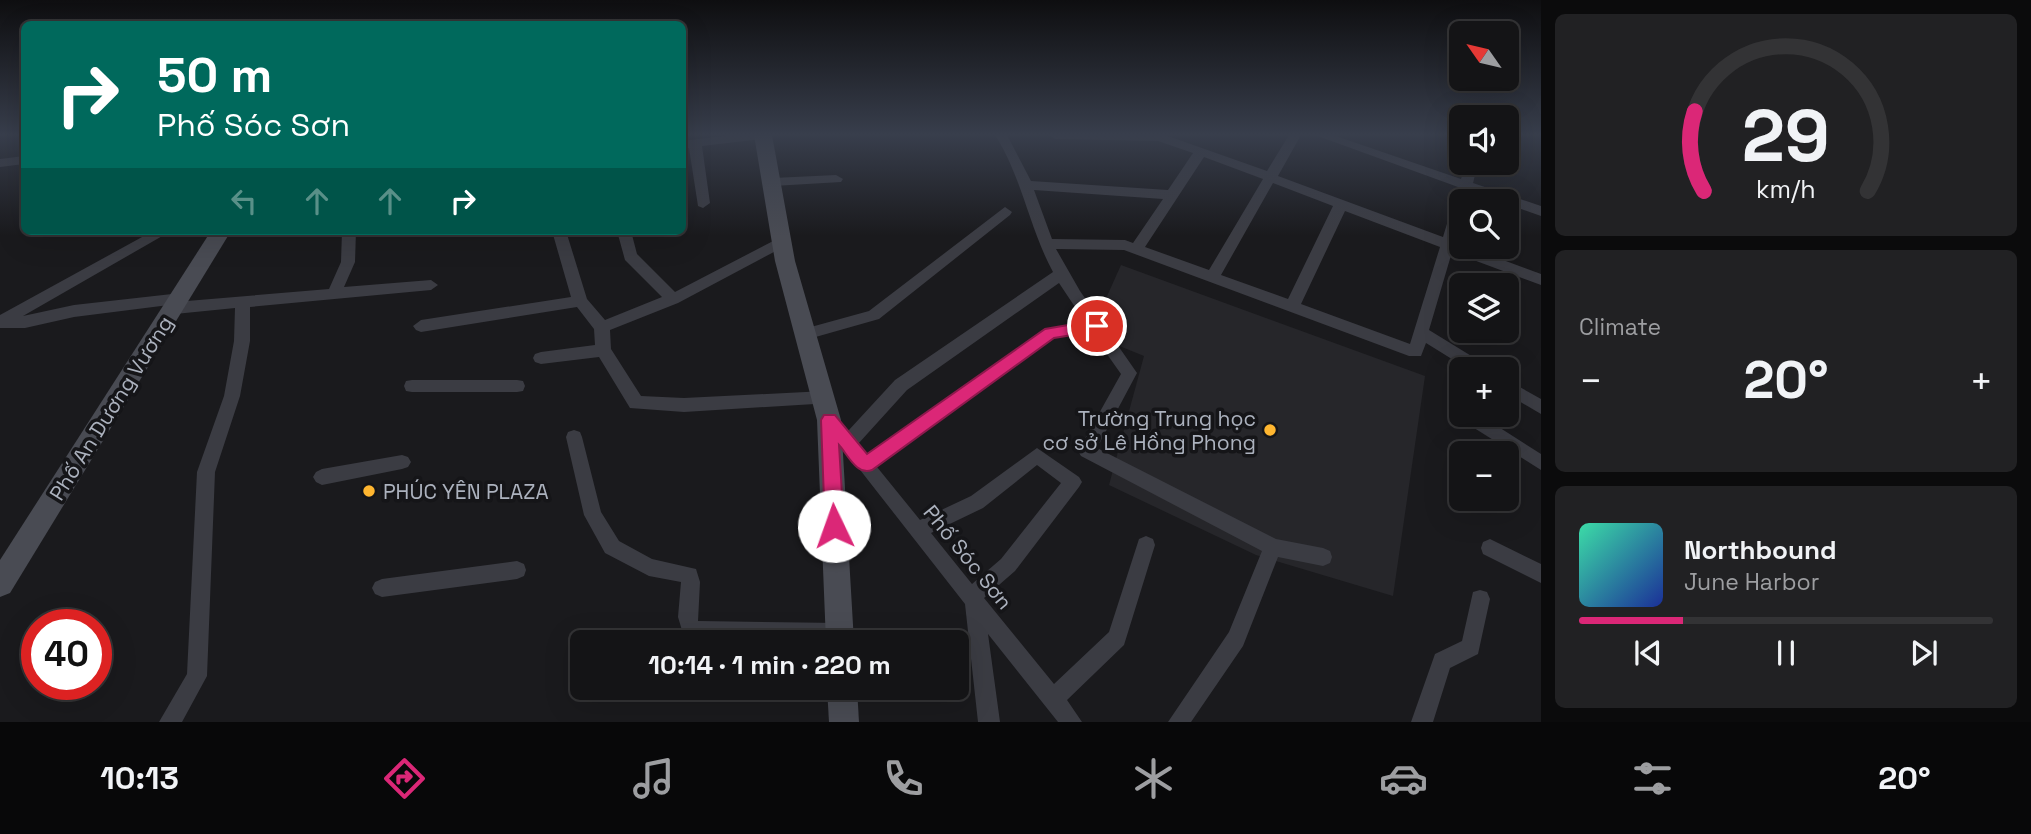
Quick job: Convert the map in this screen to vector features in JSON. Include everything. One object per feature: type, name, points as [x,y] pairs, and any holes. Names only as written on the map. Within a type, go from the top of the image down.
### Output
[{"type":"street","points":[[695,169],[703,203]]},
{"type":"street","points":[[770,169],[782,242],[827,409],[840,630]]},
{"type":"street","points":[[1020,169],[1061,274],[1129,373],[1087,452],[1273,547],[1323,557]]},
{"type":"street","points":[[1136,250],[1189,169]]},
{"type":"street","points":[[1248,169],[1541,280]]},
{"type":"street","points":[[1212,278],[1277,169]]},
{"type":"street","points":[[1420,169],[1541,211]]},
{"type":"street","points":[[1047,244],[1125,245],[1415,352],[1468,175]]},
{"type":"street","points":[[773,182],[836,179]]},
{"type":"street","points":[[1026,185],[1172,195]]},
{"type":"street","points":[[1292,307],[1341,204]]},
{"type":"street","points":[[805,334],[873,315],[1004,212]]},
{"type":"street","points":[[0,323],[157,235]]},
{"type":"street","name":"Phố An Dương Vương","points":[[0,584],[219,235]]},
{"type":"street","points":[[334,293],[348,262],[349,235]]},
{"type":"street","points":[[560,235],[580,301],[602,327],[603,350],[636,403],[827,409]]},
{"type":"street","points":[[625,235],[630,256],[673,299]]},
{"type":"street","points":[[602,327],[673,299],[782,242]]},
{"type":"street","points":[[848,443],[901,385],[1061,274]]},
{"type":"street","points":[[0,323],[25,322],[74,311],[243,301],[430,285]]},
{"type":"street","points":[[170,722],[197,676],[206,472],[232,396],[242,341],[243,301]]},
{"type":"street","points":[[421,326],[580,301]]},
{"type":"street","points":[[866,465],[1050,333],[1097,326]]},
{"type":"street","points":[[1421,332],[1461,357]]},
{"type":"street","points":[[541,358],[603,350]]},
{"type":"street","points":[[412,386],[517,386]]},
{"type":"street","points":[[1519,393],[1541,407]]},
{"type":"street","name":"Phố Sóc Sơn","points":[[827,409],[848,443],[1071,722]]},
{"type":"street","points":[[1486,427],[1541,463]]},
{"type":"street","points":[[574,437],[593,515],[612,547],[649,566],[688,575],[691,583],[688,615],[691,630]]},
{"type":"street","points":[[918,530],[977,502],[1037,455],[1073,482],[1008,565],[973,598],[989,722]]},
{"type":"street","points":[[322,477],[402,462]]},
{"type":"street","points":[[1053,699],[1117,638],[1146,545]]},
{"type":"street","points":[[1179,722],[1236,639],[1273,547]]},
{"type":"street","points":[[1490,548],[1541,574]]},
{"type":"street","points":[[382,588],[517,570]]},
{"type":"street","points":[[1422,722],[1442,661],[1471,647],[1480,599]]},
{"type":"street","points":[[843,700],[844,722]]},
{"type":"shaded area","name":"Trường Trung học cơ sở Lê Hồng Phong","points":[[1121,265],[1425,376],[1393,596],[1256,555],[1109,485],[1144,356],[1090,334]]},
{"type":"place","name":"Trường Trung học cơ sở Lê Hồng Phong","points":[[1270,430]]},
{"type":"place","name":"PHÚC YÊN PLAZA","points":[[369,491]]},
{"type":"route","points":[[834,526],[830,420],[866,465],[1050,333],[1097,326]]}]
